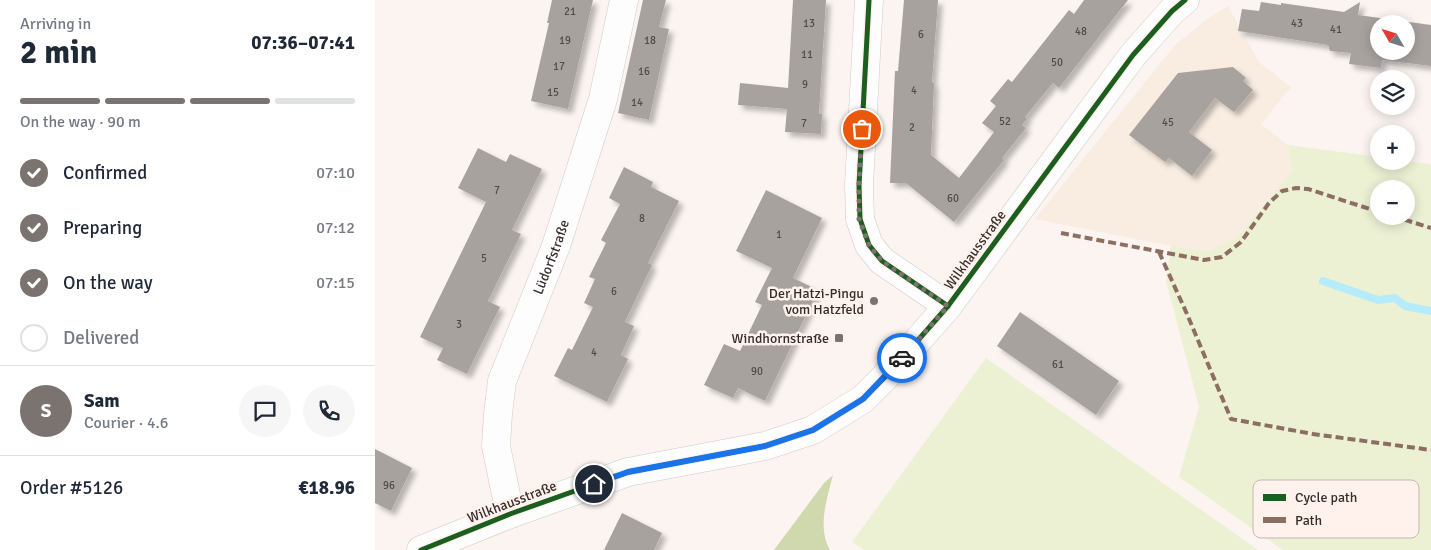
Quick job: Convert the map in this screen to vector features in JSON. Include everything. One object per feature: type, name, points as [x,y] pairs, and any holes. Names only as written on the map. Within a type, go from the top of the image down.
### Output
[{"type":"street","name":"Lüdorfstraße","points":[[510,514],[496,446],[502,381],[556,246],[603,100],[624,0]]},
{"type":"street","points":[[869,0],[859,185],[859,219],[869,245],[882,261],[948,306]]},
{"type":"street","name":"Wilkhausstraße","points":[[421,550],[510,514],[628,472],[765,446],[813,430],[863,399],[891,371],[948,306],[1133,55],[1172,11],[1185,0]]},
{"type":"shaded area","points":[[1228,6],[1259,62],[1291,87],[1261,124],[1288,145],[1292,171],[1237,237],[1208,251],[1171,246],[1035,219],[1175,45],[1206,20]]},
{"type":"green space","points":[[1288,145],[1370,156],[1370,170],[1415,170],[1415,162],[1431,164],[1431,550],[1283,550],[1266,538],[1419,538],[1419,480],[1253,480],[1253,529],[1179,477],[1199,407],[1166,281],[1171,246],[1208,251],[1237,237],[1292,171]]},
{"type":"green space","points":[[986,358],[1258,550],[864,550],[852,542]]},
{"type":"green space","points":[[833,475],[824,513],[824,532],[830,550],[774,550],[824,483]]},
{"type":"building","points":[[552,0],[593,0],[568,109],[531,101],[549,23],[547,23]]},
{"type":"building","points":[[643,0],[666,0],[659,27],[669,29],[649,120],[618,113]]},
{"type":"building","points":[[793,0],[826,0],[819,114],[822,114],[821,134],[785,132],[787,109],[738,105],[740,83],[788,88]]},
{"type":"building","points":[[904,0],[938,0],[932,82],[934,83],[931,155],[959,178],[994,132],[982,123],[996,106],[990,101],[1008,79],[1012,82],[1069,10],[1074,14],[1084,0],[1128,0],[1059,88],[1053,83],[1025,117],[1027,119],[1022,125],[1026,128],[1002,158],[1004,160],[954,222],[906,183],[890,183],[895,71],[898,71]]},
{"type":"building","points":[[1261,2],[1344,12],[1360,2],[1358,15],[1370,17],[1370,60],[1382,60],[1381,68],[1349,64],[1351,53],[1330,51],[1328,45],[1238,31],[1242,9],[1259,11]]},
{"type":"building","points":[[1415,23],[1431,25],[1431,66],[1382,60],[1415,60]]},
{"type":"building","points":[[1233,67],[1246,78],[1243,81],[1253,90],[1234,112],[1215,98],[1189,132],[1212,150],[1192,176],[1169,158],[1165,162],[1129,135],[1178,73]]},
{"type":"building","points":[[478,148],[506,162],[510,154],[542,169],[512,230],[521,234],[488,301],[500,307],[467,374],[437,360],[443,348],[420,337],[486,202],[458,188]]},
{"type":"building","points":[[624,167],[653,182],[651,187],[679,201],[648,263],[652,265],[625,322],[634,326],[621,355],[628,359],[607,402],[554,376],[568,348],[572,350],[593,307],[584,303],[595,279],[589,277],[606,243],[601,240],[620,204],[609,198]]},
{"type":"building","points":[[766,190],[822,218],[793,278],[818,290],[765,401],[738,388],[733,398],[704,385],[724,344],[740,351],[762,305],[755,302],[772,268],[736,251]]},
{"type":"building","points":[[1020,312],[1119,381],[1096,415],[997,346]]},
{"type":"building","points":[[375,449],[412,468],[391,511],[375,503]]},
{"type":"building","points":[[622,513],[662,533],[654,550],[604,550]]},
{"type":"waterway","points":[[1323,281],[1378,300],[1395,298],[1405,306],[1431,311]]},
{"type":"marked path","points":[[1061,233],[1204,260],[1222,257],[1241,242],[1269,203],[1282,191],[1296,188],[1308,189],[1370,209]]},
{"type":"marked path","points":[[1415,223],[1431,228]]},
{"type":"marked path","points":[[1159,252],[1231,419],[1313,434],[1431,450]]},
{"type":"cycle path","points":[[869,0],[859,185],[860,219],[869,245],[882,261],[948,306]]},
{"type":"cycle path","points":[[421,550],[510,514],[628,472],[765,446],[813,430],[863,399],[891,371],[948,306],[1133,55],[1172,11],[1185,0]]},
{"type":"way so far","points":[[862,129],[859,219],[869,245],[882,261],[948,306],[902,358]]},
{"type":"place","name":"Der Hatzi-Pingu vom Hatzfeld","points":[[874,301]]},
{"type":"place","name":"Windhornstraße","points":[[839,338]]},
{"type":"route","points":[[594,484],[628,472],[765,446],[813,430],[863,399],[902,358]]}]
